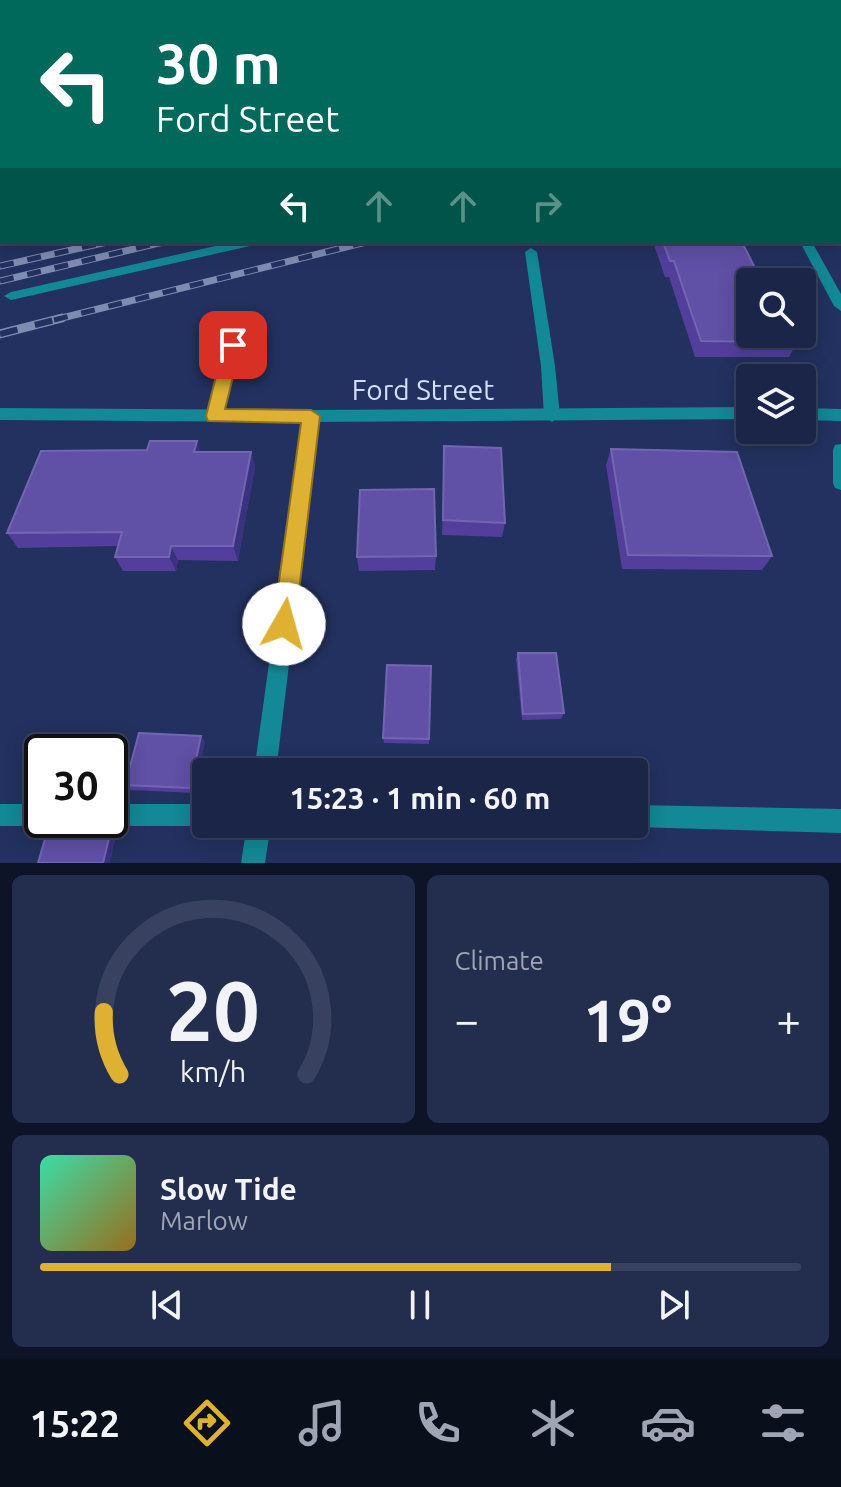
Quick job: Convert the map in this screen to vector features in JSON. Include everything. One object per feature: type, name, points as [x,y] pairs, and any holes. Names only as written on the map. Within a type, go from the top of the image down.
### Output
[{"type":"street","points":[[11,296],[241,244]]},
{"type":"street","points":[[807,244],[841,306]]},
{"type":"street","points":[[531,252],[552,416]]},
{"type":"street","points":[[215,416],[239,321]]},
{"type":"street","name":"Ford Street","points":[[0,414],[552,416],[736,413]]},
{"type":"street","points":[[816,414],[841,415]]},
{"type":"street","points":[[267,758],[311,416]]},
{"type":"street","points":[[841,450],[841,483]]},
{"type":"street","points":[[0,815],[24,815]]},
{"type":"street","points":[[128,815],[192,815]]},
{"type":"street","points":[[648,816],[841,821]]},
{"type":"street","points":[[253,863],[257,838]]},
{"type":"building","points":[[664,244],[743,244],[755,268],[736,268],[736,341],[701,341],[674,261],[670,261]]},
{"type":"building","points":[[150,441],[197,441],[194,452],[251,452],[233,546],[171,546],[169,557],[115,557],[122,532],[7,533],[41,451],[147,450]]},
{"type":"building","points":[[444,446],[501,448],[505,523],[443,520]]},
{"type":"building","points":[[611,449],[737,452],[772,556],[628,555]]},
{"type":"building","points":[[434,489],[436,556],[357,557],[360,490]]},
{"type":"building","points":[[518,653],[556,653],[564,713],[523,714]]},
{"type":"building","points":[[387,665],[431,666],[429,739],[383,738]]},
{"type":"building","points":[[139,733],[201,736],[196,758],[192,758],[190,788],[128,785]]},
{"type":"building","points":[[45,838],[109,838],[103,863],[38,863]]},
{"type":"railway","points":[[0,266],[98,244]]},
{"type":"railway","points":[[0,281],[155,244]]},
{"type":"railway","points":[[62,318],[358,244]]},
{"type":"railway","points":[[0,334],[62,318]]},
{"type":"railway","points":[[54,320],[62,318]]},
{"type":"route","points":[[233,345],[215,416],[311,416],[284,624]]}]
